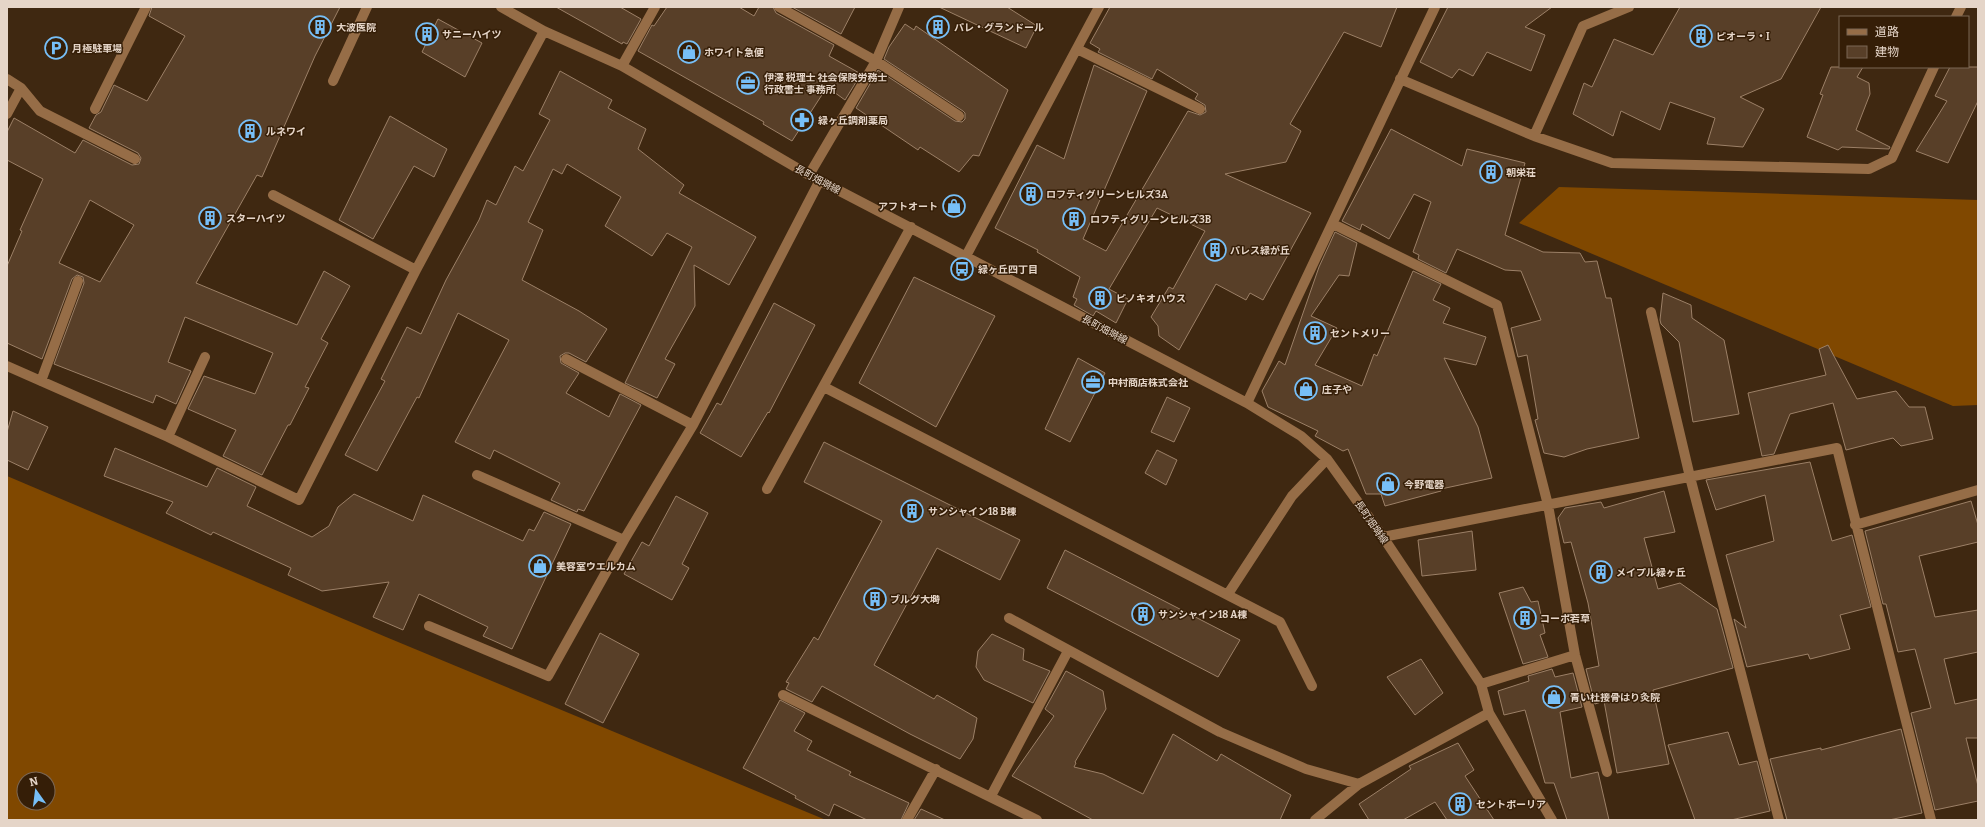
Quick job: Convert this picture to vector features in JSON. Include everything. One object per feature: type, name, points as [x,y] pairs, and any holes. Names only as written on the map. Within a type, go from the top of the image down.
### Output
[{"type":"street","points":[[95,109],[146,7]]},
{"type":"street","points":[[333,81],[367,7]]},
{"type":"street","name":"長町畑塒線","points":[[501,7],[544,31],[622,66],[820,180],[1247,403],[1301,436],[1327,459],[1383,537],[1481,684],[1488,713],[1552,820]]},
{"type":"street","points":[[622,66],[655,7]]},
{"type":"street","points":[[779,7],[876,61],[959,116]]},
{"type":"street","points":[[809,174],[876,61],[899,7]]},
{"type":"street","points":[[966,256],[1099,7]]},
{"type":"street","points":[[1247,403],[1435,7]]},
{"type":"street","points":[[1534,136],[1583,26],[1629,7]]},
{"type":"street","points":[[1956,16],[1961,7]]},
{"type":"street","points":[[7,366],[168,437],[299,500],[416,270],[544,31]]},
{"type":"street","points":[[1077,49],[1200,109]]},
{"type":"street","points":[[1400,79],[1534,136],[1612,163],[1869,169],[1892,158],[1934,68]]},
{"type":"street","points":[[7,79],[21,88],[40,111],[135,159]]},
{"type":"street","points":[[7,114],[21,88]]},
{"type":"street","points":[[429,626],[548,676],[624,540],[693,425],[820,180]]},
{"type":"street","points":[[273,195],[416,270]]},
{"type":"street","points":[[1333,224],[1497,305],[1548,505],[1575,655],[1606,772]]},
{"type":"street","points":[[767,489],[911,227]]},
{"type":"street","points":[[41,381],[78,281]]},
{"type":"street","points":[[1651,312],[1690,477],[1779,820]]},
{"type":"street","points":[[168,437],[205,357]]},
{"type":"street","points":[[566,359],[693,425]]},
{"type":"street","points":[[824,387],[1280,622],[1312,686]]},
{"type":"street","points":[[1383,537],[1836,448],[1931,820]]},
{"type":"street","points":[[1228,594],[1292,496],[1327,459]]},
{"type":"street","points":[[476,475],[624,540]]},
{"type":"street","points":[[1855,525],[1978,490]]},
{"type":"street","points":[[1009,618],[1220,732],[1306,769],[1359,784]]},
{"type":"street","points":[[991,796],[1068,651]]},
{"type":"street","points":[[1481,684],[1575,655]]},
{"type":"street","points":[[783,695],[991,796],[1037,820]]},
{"type":"street","points":[[1315,820],[1359,784],[1488,713]]},
{"type":"street","points":[[907,820],[936,769]]},
{"type":"shaded area","points":[[1559,187],[1978,200],[1978,405],[1953,406],[1519,223]]},
{"type":"shaded area","points":[[7,476],[386,637],[826,820],[7,820]]},
{"type":"building","points":[[152,7],[340,7],[315,56],[262,177],[257,175],[196,283],[297,325],[324,271],[350,286],[321,339],[328,343],[305,387],[309,388],[262,475],[223,456],[236,430],[188,409],[204,376],[255,394],[273,353],[185,317],[168,362],[191,371],[176,404],[156,395],[153,403],[54,364],[84,283],[83,277],[77,275],[72,279],[42,359],[7,343],[7,266],[22,231],[20,230],[43,179],[7,160],[7,132],[14,118],[75,153],[83,140],[132,165],[139,164],[141,158],[138,153],[89,128],[96,115],[101,112],[114,85],[147,101],[185,36],[149,16]],"holes":[[[90,200],[134,225],[100,282],[59,263]]]},
{"type":"building","points":[[556,7],[620,7],[641,19],[627,44],[623,42],[622,44]]},
{"type":"building","points":[[667,7],[739,7],[754,16],[759,7],[773,7],[776,13],[834,45],[829,56],[861,74],[845,100],[827,87],[792,141],[763,124],[764,122],[638,51],[652,25],[654,26]]},
{"type":"building","points":[[792,7],[855,7],[841,34]]},
{"type":"building","points":[[939,7],[1007,7],[1037,26],[1026,48]]},
{"type":"building","points":[[1110,7],[1397,7],[1381,47],[1344,32],[1290,124],[1301,131],[1286,162],[1225,174],[1311,213],[1263,300],[1250,293],[1246,300],[1216,284],[1179,350],[1159,336],[1158,326],[1151,317],[1169,287],[1173,289],[1205,231],[1157,208],[1109,289],[1128,299],[1116,323],[1096,311],[1093,316],[1074,305],[1077,299],[1073,297],[1080,277],[1037,252],[1038,250],[995,228],[1037,145],[1064,159],[1094,65],[1147,91],[1083,239],[1106,251],[1188,111],[1200,115],[1206,112],[1205,105],[1195,99],[1198,94],[1157,69],[1152,79],[1098,52],[1100,49],[1090,43]]},
{"type":"building","points":[[1448,7],[1552,7],[1525,27],[1545,35],[1531,71],[1487,52],[1473,76],[1459,69],[1452,78],[1420,62]]},
{"type":"building","points":[[1680,7],[1821,7],[1781,79],[1740,97],[1764,109],[1743,147],[1707,144],[1715,118],[1670,102],[1660,130],[1621,111],[1613,136],[1573,114],[1584,83],[1592,87],[1614,39],[1653,55]]},
{"type":"building","points":[[438,19],[482,43],[465,77],[422,52]]},
{"type":"building","points":[[905,24],[914,30],[916,26],[1008,90],[979,156],[973,155],[959,172],[920,147],[918,150],[856,108],[878,70],[955,121],[962,122],[965,119],[965,113],[963,111],[884,59],[889,47]]},
{"type":"building","points":[[1831,67],[1862,68],[1857,77],[1869,83],[1870,94],[1856,130],[1890,147],[1889,149],[1842,147],[1838,150],[1807,137],[1823,95],[1820,94]]},
{"type":"building","points":[[1978,67],[1978,101],[1948,163],[1916,151],[1947,101],[1935,96],[1949,68]]},
{"type":"building","points":[[560,71],[612,100],[608,108],[646,129],[638,149],[684,185],[679,193],[756,237],[729,285],[694,265],[695,306],[665,359],[675,364],[657,398],[625,383],[692,247],[667,233],[652,256],[605,226],[621,197],[567,164],[562,174],[553,169],[528,222],[543,230],[522,280],[579,311],[607,329],[586,362],[569,353],[565,353],[560,356],[561,363],[579,373],[566,393],[609,417],[620,394],[641,405],[584,511],[578,509],[577,512],[551,500],[560,483],[494,450],[490,459],[455,442],[509,340],[458,313],[419,398],[417,397],[377,471],[345,455],[385,381],[381,379],[407,327],[421,334],[446,280],[479,220],[487,200],[496,205],[515,166],[523,171],[550,120],[539,114]]},
{"type":"building","points":[[390,116],[447,149],[434,177],[414,166],[373,239],[339,220]]},
{"type":"building","points":[[1391,129],[1462,166],[1467,149],[1525,163],[1505,235],[1543,252],[1580,253],[1585,262],[1597,261],[1606,298],[1611,298],[1639,438],[1587,449],[1564,457],[1544,453],[1535,420],[1538,419],[1527,355],[1518,357],[1511,328],[1541,320],[1521,271],[1505,270],[1457,249],[1446,273],[1418,259],[1419,255],[1413,252],[1431,202],[1414,194],[1389,239],[1362,224],[1360,230],[1342,221]]},
{"type":"building","points":[[1335,232],[1357,243],[1349,276],[1339,275],[1311,316],[1337,328],[1315,365],[1362,386],[1374,354],[1377,356],[1413,271],[1441,284],[1433,300],[1450,308],[1443,323],[1486,337],[1476,365],[1444,358],[1478,427],[1492,478],[1441,489],[1441,491],[1385,506],[1381,494],[1366,494],[1348,449],[1343,451],[1315,436],[1318,431],[1268,407],[1262,391],[1279,361],[1285,365],[1319,267]]},
{"type":"building","points":[[914,277],[995,316],[936,427],[859,383]]},
{"type":"building","points":[[1663,293],[1691,305],[1692,318],[1724,340],[1739,414],[1693,422],[1679,342],[1661,324],[1660,320]]},
{"type":"building","points":[[774,303],[815,325],[769,413],[768,412],[741,457],[700,433],[717,403],[721,405]]},
{"type":"building","points":[[1828,345],[1857,399],[1896,391],[1909,407],[1925,407],[1933,439],[1901,446],[1893,438],[1846,450],[1833,403],[1790,414],[1774,454],[1762,456],[1748,393],[1826,375],[1819,349]]},
{"type":"building","points":[[1078,358],[1105,373],[1070,442],[1045,429]]},
{"type":"building","points":[[1167,397],[1190,408],[1174,442],[1151,432]]},
{"type":"building","points":[[13,411],[48,427],[28,470],[7,460],[7,432]]},
{"type":"building","points":[[824,442],[1020,540],[1000,580],[937,548],[874,665],[934,699],[937,695],[977,718],[973,739],[960,759],[910,734],[822,686],[812,702],[786,689],[789,683],[786,682],[814,637],[818,640],[882,521],[804,482]]},
{"type":"building","points":[[115,448],[207,487],[217,468],[256,487],[247,506],[312,537],[329,526],[338,507],[354,494],[413,521],[423,495],[523,541],[529,529],[534,531],[544,512],[571,524],[512,649],[483,636],[488,627],[419,594],[403,630],[373,617],[389,582],[322,591],[288,575],[291,568],[213,532],[211,535],[166,513],[173,502],[104,476]]},
{"type":"building","points":[[1157,450],[1177,460],[1166,485],[1145,473]]},
{"type":"building","points":[[1810,462],[1832,541],[1852,535],[1871,607],[1840,615],[1850,649],[1810,659],[1808,654],[1747,667],[1734,619],[1746,628],[1726,555],[1774,541],[1765,495],[1716,510],[1706,480]]},
{"type":"building","points":[[1664,491],[1675,532],[1644,538],[1658,589],[1680,583],[1717,609],[1733,668],[1653,690],[1669,764],[1617,773],[1604,701],[1595,704],[1586,669],[1599,666],[1588,603],[1571,542],[1564,543],[1558,518],[1565,508],[1601,502],[1604,508]]},
{"type":"building","points":[[676,496],[708,513],[682,564],[689,568],[672,600],[624,574],[642,542],[649,546]]},
{"type":"building","points":[[1971,501],[1978,525],[1978,542],[1919,556],[1935,617],[1978,610],[1978,652],[1944,659],[1955,704],[1978,699],[1978,738],[1966,738],[1978,786],[1978,801],[1935,810],[1911,713],[1931,708],[1915,649],[1898,652],[1886,604],[1883,604],[1865,531]]},
{"type":"building","points":[[1472,531],[1476,570],[1422,576],[1418,540]]},
{"type":"building","name":"サンシャイン18 A棟","points":[[1065,550],[1240,640],[1218,677],[1047,588]]},
{"type":"building","name":"コーポ若草","points":[[1523,587],[1531,602],[1538,601],[1545,633],[1540,635],[1548,657],[1523,664],[1499,593]]},
{"type":"building","points":[[600,633],[639,654],[603,723],[565,704]]},
{"type":"building","points":[[992,634],[1024,649],[1023,660],[1050,671],[1033,703],[984,680],[976,667],[978,651]]},
{"type":"building","points":[[1421,659],[1443,693],[1415,715],[1387,677]]},
{"type":"building","points":[[1552,669],[1555,677],[1573,673],[1582,707],[1560,712],[1571,778],[1598,772],[1609,820],[1567,820],[1554,783],[1545,783],[1525,710],[1504,715],[1498,691],[1529,681],[1528,676]]},
{"type":"building","points":[[1066,671],[1103,691],[1106,709],[1075,762],[1074,767],[1103,774],[1143,794],[1173,734],[1217,761],[1221,754],[1291,795],[1280,820],[1093,820],[1012,776],[1054,716],[1045,709]]},
{"type":"building","points":[[780,700],[805,713],[794,731],[812,741],[807,750],[851,772],[849,775],[909,803],[901,820],[867,820],[834,804],[829,816],[795,798],[796,796],[743,768]]},
{"type":"building","points":[[1901,729],[1922,813],[1889,820],[1787,820],[1770,759],[1821,748],[1821,750]]},
{"type":"building","points":[[1728,732],[1739,765],[1757,761],[1770,811],[1731,820],[1695,820],[1668,745]]},
{"type":"building","points":[[1458,743],[1474,770],[1465,776],[1494,820],[1447,820],[1435,802],[1403,820],[1369,820],[1359,804],[1411,769],[1409,766]]},
{"type":"building","points":[[921,809],[945,820],[914,820]]},
{"type":"place","name":"大波医院","points":[[320,27]]},
{"type":"place","name":"パレ・グランドール","points":[[938,27]]},
{"type":"place","name":"サニーハイツ","points":[[427,34]]},
{"type":"place","name":"ピオーラ・I","points":[[1701,36]]},
{"type":"place","name":"月極駐車場","points":[[56,48]]},
{"type":"place","name":"ホワイト急便","points":[[689,52]]},
{"type":"place","name":"伊澤 税理士 社会保険労務士 行政書士 事務所","points":[[748,83]]},
{"type":"place","name":"緑ヶ丘調剤薬局","points":[[802,120]]},
{"type":"place","name":"ルネワイ","points":[[250,131]]},
{"type":"place","name":"朝栄荘","points":[[1491,172]]},
{"type":"place","name":"ロフティグリーンヒルズ3A","points":[[1031,194]]},
{"type":"place","name":"アフトオート","points":[[954,206]]},
{"type":"place","name":"スターハイツ","points":[[210,218]]},
{"type":"place","name":"ロフティグリーンヒルズ3B","points":[[1074,219]]},
{"type":"place","name":"パレス緑が丘","points":[[1215,250]]},
{"type":"place","name":"緑ヶ丘四丁目","points":[[962,269]]},
{"type":"place","name":"ピノキオハウス","points":[[1100,298]]},
{"type":"place","name":"セントメリー","points":[[1315,333]]},
{"type":"place","name":"中村商店株式会社","points":[[1093,382]]},
{"type":"place","name":"庄子や","points":[[1306,389]]},
{"type":"place","name":"今野電器","points":[[1388,484]]},
{"type":"place","name":"サンシャイン18 B棟","points":[[912,511]]},
{"type":"place","name":"美容室ウエルカム","points":[[540,566]]},
{"type":"place","name":"メイプル緑ヶ丘","points":[[1601,572]]},
{"type":"place","name":"ブルグ大塒","points":[[875,599]]},
{"type":"place","name":"サンシャイン18 A棟","points":[[1143,614]]},
{"type":"place","name":"コーポ若草","points":[[1525,618]]},
{"type":"place","name":"青い杜接骨はり灸院","points":[[1554,697]]},
{"type":"place","name":"セントポーリア","points":[[1460,804]]}]
